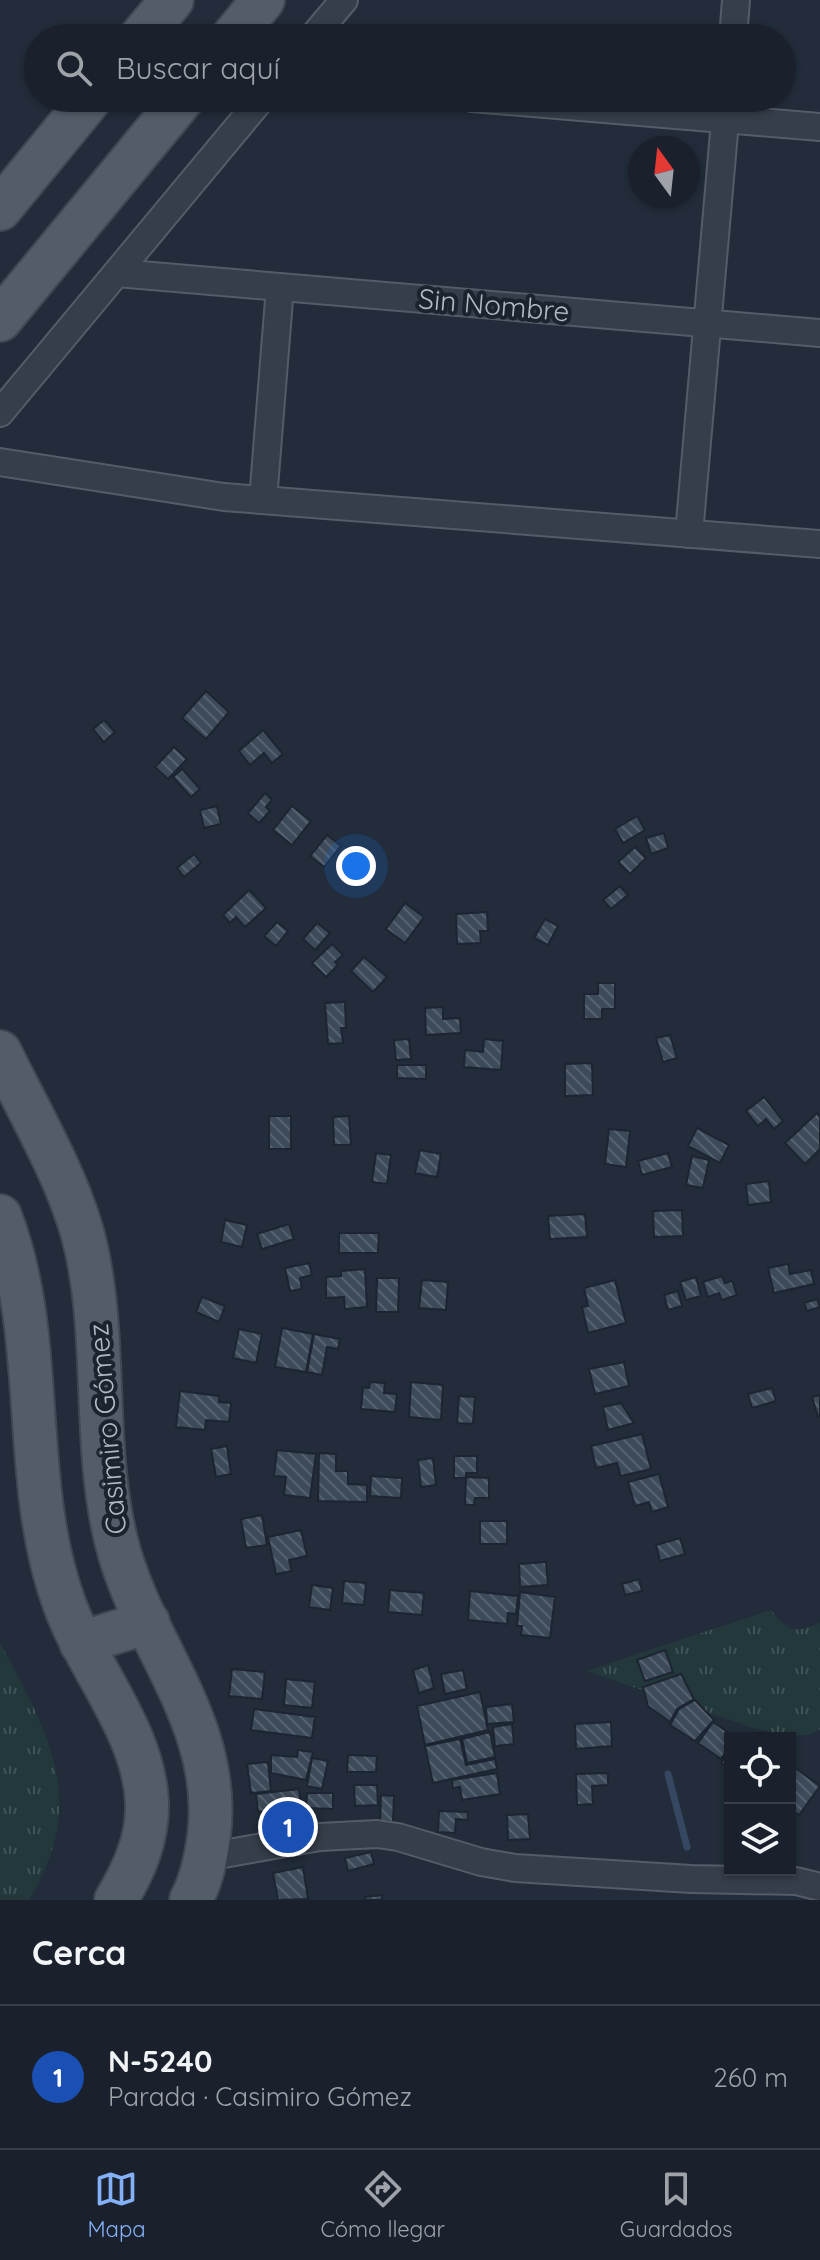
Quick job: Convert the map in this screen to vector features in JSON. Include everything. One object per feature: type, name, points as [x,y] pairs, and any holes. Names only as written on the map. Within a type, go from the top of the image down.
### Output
[{"type":"main road","points":[[152,24],[172,0]]},
{"type":"main road","points":[[243,24],[263,0]]},
{"type":"main road","points":[[0,209],[80,112]]},
{"type":"main road","points":[[0,320],[171,112]]},
{"type":"main road","name":"Casimiro Gómez","points":[[0,1052],[62,1178],[87,1249],[95,1301],[109,1505],[122,1563],[181,1689],[205,1758],[211,1791],[206,1857],[191,1900]]},
{"type":"main road","points":[[0,1216],[23,1294],[35,1448],[51,1555],[63,1600],[81,1643],[129,1736],[141,1767],[147,1802],[145,1832],[137,1861],[116,1900]]},
{"type":"main road","points":[[81,1643],[148,1622]]},
{"type":"street","points":[[324,24],[344,0]]},
{"type":"street","points":[[734,24],[736,0]]},
{"type":"street","points":[[0,413],[250,112]]},
{"type":"street","points":[[689,534],[726,112]]},
{"type":"street","points":[[746,112],[820,127]]},
{"type":"street","name":"Sin Nombre","points":[[117,273],[820,333]]},
{"type":"street","points":[[263,500],[280,287]]},
{"type":"street","points":[[0,462],[204,494],[263,500],[820,544]]},
{"type":"street","points":[[206,1857],[357,1833],[398,1837],[481,1862],[528,1869],[691,1879],[796,1881],[820,1887]]},
{"type":"green space","points":[[771,1610],[792,1629],[804,1629],[820,1623],[820,1730],[808,1735],[770,1732],[586,1671]]},
{"type":"green space","points":[[0,1643],[47,1738],[59,1799],[57,1831],[47,1865],[29,1900],[0,1900]]},
{"type":"building","points":[[206,691],[229,712],[206,739],[182,718]]},
{"type":"building","points":[[104,720],[115,732],[104,742],[93,729]]},
{"type":"building","points":[[263,730],[283,754],[272,763],[264,753],[250,765],[239,751]]},
{"type":"building","points":[[174,747],[187,759],[168,779],[155,767]]},
{"type":"building","points":[[182,769],[200,789],[191,797],[173,777]]},
{"type":"building","points":[[265,793],[272,800],[266,807],[270,811],[259,823],[248,813]]},
{"type":"building","points":[[217,806],[221,824],[204,828],[200,810]]},
{"type":"building","points":[[292,806],[311,821],[292,845],[273,830]]},
{"type":"building","points":[[637,816],[645,830],[623,843],[615,829]]},
{"type":"building","points":[[664,833],[668,848],[651,854],[646,838]]},
{"type":"building","points":[[327,835],[341,846],[324,867],[310,856]]},
{"type":"building","points":[[635,847],[646,858],[630,874],[618,862]]},
{"type":"building","points":[[194,854],[201,863],[184,877],[177,868]]},
{"type":"building","points":[[620,886],[628,895],[611,909],[603,900]]},
{"type":"building","points":[[249,890],[266,908],[245,927],[236,917],[230,923],[223,915]]},
{"type":"building","points":[[405,903],[424,917],[405,943],[386,929]]},
{"type":"building","points":[[487,912],[488,931],[480,931],[481,943],[457,944],[456,914]]},
{"type":"building","points":[[545,919],[558,926],[548,945],[534,938]]},
{"type":"building","points":[[277,922],[288,931],[276,946],[264,936]]},
{"type":"building","points":[[317,923],[330,933],[315,950],[303,939]]},
{"type":"building","points":[[332,944],[343,955],[326,977],[312,963]]},
{"type":"building","points":[[364,957],[387,977],[373,992],[351,971]]},
{"type":"building","points":[[598,983],[615,983],[615,1009],[602,1009],[602,1019],[584,1019],[584,994],[598,994]]},
{"type":"building","points":[[345,1002],[346,1028],[341,1028],[343,1043],[328,1044],[325,1003]]},
{"type":"building","points":[[443,1007],[443,1019],[460,1018],[461,1033],[426,1035],[425,1008]]},
{"type":"building","points":[[670,1035],[677,1058],[663,1062],[656,1038]]},
{"type":"building","points":[[409,1039],[411,1059],[396,1060],[394,1040]]},
{"type":"building","points":[[484,1039],[503,1041],[501,1070],[464,1067],[465,1050],[483,1052]]},
{"type":"building","points":[[592,1063],[593,1095],[565,1096],[565,1064]]},
{"type":"building","points":[[397,1065],[426,1065],[426,1079],[397,1078]]},
{"type":"building","points":[[764,1097],[783,1121],[774,1129],[766,1119],[758,1126],[746,1111]]},
{"type":"building","points":[[817,1113],[820,1117],[820,1149],[805,1164],[785,1143]]},
{"type":"building","points":[[269,1116],[291,1116],[291,1149],[269,1149]]},
{"type":"building","points":[[349,1116],[351,1145],[334,1145],[333,1117]]},
{"type":"building","points":[[697,1128],[729,1145],[720,1163],[688,1146]]},
{"type":"building","points":[[609,1129],[630,1131],[626,1167],[605,1164]]},
{"type":"building","points":[[420,1150],[441,1154],[437,1177],[415,1173]]},
{"type":"building","points":[[376,1153],[391,1155],[387,1184],[372,1182]]},
{"type":"building","points":[[668,1153],[672,1167],[642,1175],[638,1161]]},
{"type":"building","points":[[692,1156],[709,1160],[703,1188],[686,1185]]},
{"type":"building","points":[[769,1181],[771,1202],[748,1205],[746,1184]]},
{"type":"building","points":[[682,1210],[683,1236],[654,1237],[653,1211]]},
{"type":"building","points":[[585,1214],[587,1237],[550,1239],[548,1216]]},
{"type":"building","points":[[225,1220],[247,1225],[242,1247],[221,1242]]},
{"type":"building","points":[[289,1224],[294,1239],[262,1249],[257,1234]]},
{"type":"building","points":[[339,1233],[379,1233],[378,1253],[339,1253]]},
{"type":"building","points":[[309,1263],[312,1275],[300,1278],[302,1289],[290,1291],[285,1268]]},
{"type":"building","points":[[788,1264],[790,1274],[811,1270],[814,1284],[774,1293],[768,1268]]},
{"type":"building","points":[[365,1269],[367,1307],[345,1309],[344,1297],[326,1298],[326,1277],[341,1276],[341,1271]]},
{"type":"building","points":[[722,1276],[725,1283],[732,1281],[737,1295],[722,1300],[719,1293],[708,1297],[703,1282]]},
{"type":"building","points":[[696,1277],[701,1296],[686,1300],[680,1282]]},
{"type":"building","points":[[377,1278],[399,1278],[398,1312],[376,1312]]},
{"type":"building","points":[[422,1280],[448,1282],[446,1310],[419,1308]]},
{"type":"building","points":[[615,1280],[626,1323],[588,1333],[582,1307],[588,1306],[584,1288]]},
{"type":"building","points":[[678,1291],[682,1306],[668,1310],[664,1295]]},
{"type":"building","points":[[202,1297],[225,1306],[219,1322],[196,1312]]},
{"type":"building","points":[[817,1299],[820,1307],[807,1311],[804,1303]]},
{"type":"building","points":[[282,1328],[313,1334],[306,1372],[275,1367]]},
{"type":"building","points":[[239,1329],[262,1334],[256,1363],[233,1358]]},
{"type":"building","points":[[314,1334],[340,1339],[338,1349],[327,1347],[322,1375],[307,1372]]},
{"type":"building","points":[[624,1362],[629,1386],[595,1394],[589,1369]]},
{"type":"building","points":[[370,1382],[385,1383],[384,1393],[397,1394],[395,1412],[361,1409],[363,1387],[369,1388]]},
{"type":"building","points":[[411,1382],[443,1385],[441,1420],[409,1417]]},
{"type":"building","points":[[772,1388],[776,1401],[752,1408],[748,1394]]},
{"type":"building","points":[[180,1391],[219,1396],[219,1402],[231,1403],[229,1422],[206,1420],[205,1430],[176,1427]]},
{"type":"building","points":[[820,1395],[820,1416],[818,1417],[812,1397]]},
{"type":"building","points":[[459,1396],[475,1397],[473,1424],[457,1423]]},
{"type":"building","points":[[621,1403],[634,1423],[608,1430],[603,1407]]},
{"type":"building","points":[[642,1434],[651,1469],[621,1476],[617,1463],[596,1468],[591,1446]]},
{"type":"building","points":[[227,1446],[231,1474],[216,1477],[211,1449]]},
{"type":"building","points":[[277,1450],[316,1454],[310,1498],[284,1495],[286,1477],[274,1476]]},
{"type":"building","points":[[319,1453],[336,1454],[336,1471],[348,1471],[348,1484],[367,1485],[367,1502],[318,1501]]},
{"type":"building","points":[[454,1456],[477,1456],[477,1473],[466,1473],[466,1478],[454,1478]]},
{"type":"building","points":[[433,1458],[436,1485],[421,1487],[418,1460]]},
{"type":"building","points":[[659,1474],[668,1507],[652,1512],[649,1502],[635,1506],[628,1482]]},
{"type":"building","points":[[371,1476],[402,1478],[401,1498],[370,1496]]},
{"type":"building","points":[[466,1477],[489,1478],[489,1498],[475,1498],[474,1505],[465,1505]]},
{"type":"building","points":[[262,1515],[267,1545],[246,1548],[241,1519]]},
{"type":"building","points":[[480,1521],[507,1521],[507,1544],[480,1544]]},
{"type":"building","points":[[301,1530],[307,1556],[289,1560],[292,1571],[276,1574],[268,1537]]},
{"type":"building","points":[[680,1538],[685,1554],[660,1561],[656,1545]]},
{"type":"building","points":[[546,1562],[548,1585],[520,1587],[519,1564]]},
{"type":"building","points":[[639,1579],[642,1591],[625,1595],[622,1584]]},
{"type":"building","points":[[344,1581],[366,1583],[364,1605],[342,1603]]},
{"type":"building","points":[[312,1585],[333,1588],[330,1610],[309,1607]]},
{"type":"building","points":[[390,1590],[424,1593],[422,1615],[388,1612]]},
{"type":"building","points":[[470,1591],[518,1596],[516,1614],[508,1613],[507,1624],[468,1620]]},
{"type":"building","points":[[520,1592],[555,1597],[550,1638],[521,1635],[522,1626],[517,1626]]},
{"type":"building","points":[[665,1650],[673,1672],[645,1681],[637,1660]]},
{"type":"building","points":[[428,1665],[434,1688],[419,1693],[413,1670]]},
{"type":"building","points":[[232,1669],[265,1672],[262,1699],[229,1696]]},
{"type":"building","points":[[463,1670],[467,1689],[445,1694],[441,1674]]},
{"type":"building","points":[[681,1674],[694,1699],[677,1709],[670,1722],[648,1706],[643,1687]]},
{"type":"building","points":[[286,1679],[315,1682],[312,1708],[284,1705]]},
{"type":"building","points":[[480,1692],[488,1730],[425,1745],[417,1706]]},
{"type":"building","points":[[695,1700],[714,1720],[695,1741],[670,1725],[679,1709]]},
{"type":"building","points":[[512,1704],[514,1722],[487,1724],[486,1707]]},
{"type":"building","points":[[254,1709],[315,1717],[312,1738],[251,1730]]},
{"type":"building","points":[[611,1722],[612,1746],[576,1749],[575,1724]]},
{"type":"building","points":[[713,1722],[727,1732],[724,1732],[724,1755],[721,1759],[698,1743]]},
{"type":"building","points":[[512,1724],[514,1744],[495,1746],[493,1727]]},
{"type":"building","points":[[490,1732],[495,1757],[467,1763],[462,1739]]},
{"type":"building","points":[[460,1739],[466,1765],[495,1759],[497,1769],[433,1783],[425,1746]]},
{"type":"building","points":[[298,1750],[313,1752],[306,1780],[271,1773],[271,1755],[297,1757]]},
{"type":"building","points":[[348,1755],[377,1756],[376,1772],[347,1772]]},
{"type":"building","points":[[312,1758],[328,1761],[322,1789],[307,1786]]},
{"type":"building","points":[[268,1762],[271,1791],[251,1793],[247,1764]]},
{"type":"building","points":[[796,1769],[820,1786],[799,1815],[796,1813]]},
{"type":"building","points":[[497,1773],[500,1794],[462,1800],[460,1787],[453,1788],[452,1780]]},
{"type":"building","points":[[608,1773],[608,1785],[592,1786],[593,1804],[577,1805],[576,1774]]},
{"type":"building","points":[[354,1785],[377,1785],[378,1805],[355,1806]]},
{"type":"building","points":[[299,1789],[301,1808],[258,1812],[256,1794]]},
{"type":"building","points":[[307,1793],[333,1793],[333,1809],[306,1808]]},
{"type":"building","points":[[381,1795],[394,1796],[393,1822],[380,1821]]},
{"type":"building","points":[[439,1811],[468,1812],[468,1820],[456,1819],[455,1833],[438,1832]]},
{"type":"building","points":[[528,1814],[530,1839],[508,1840],[507,1815]]},
{"type":"building","points":[[371,1852],[374,1864],[348,1871],[345,1858]]},
{"type":"building","points":[[303,1867],[308,1899],[278,1900],[273,1873]]},
{"type":"building","points":[[382,1895],[382,1900],[365,1900],[365,1897]]},
{"type":"waterway","points":[[668,1774],[687,1847]]},
{"type":"place","name":"N-5240","points":[[288,1827]]}]
